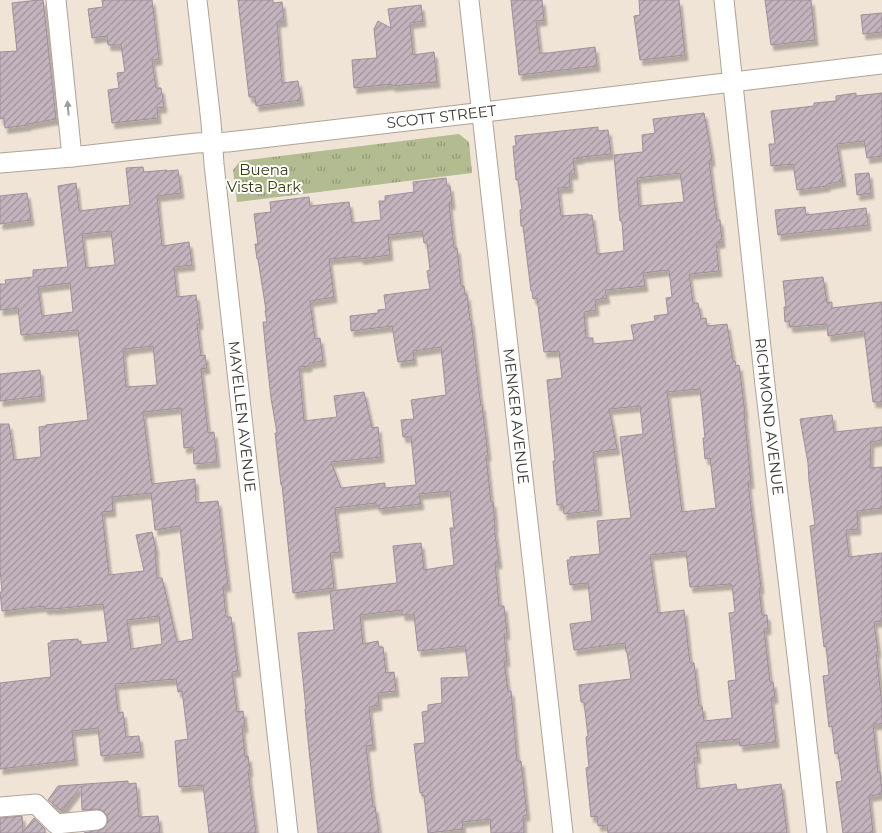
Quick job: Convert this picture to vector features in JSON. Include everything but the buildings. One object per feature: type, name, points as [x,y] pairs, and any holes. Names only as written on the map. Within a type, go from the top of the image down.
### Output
[{"type":"street","points":[[56,0],[72,157]]},
{"type":"street","name":"MAYELLEN AVENUE","points":[[197,0],[288,833]]},
{"type":"street","name":"MENKER AVENUE","points":[[469,0],[562,833]]},
{"type":"street","name":"RICHMOND AVENUE","points":[[724,0],[765,385],[816,833]]},
{"type":"street","name":"SCOTT STREET","points":[[0,163],[196,143],[228,142],[882,64]]},
{"type":"street","points":[[0,807],[36,804],[56,824],[97,820]]},
{"type":"green space","name":"Buena Vista Park","points":[[459,134],[469,142],[472,173],[237,202],[233,170],[240,161]]}]
